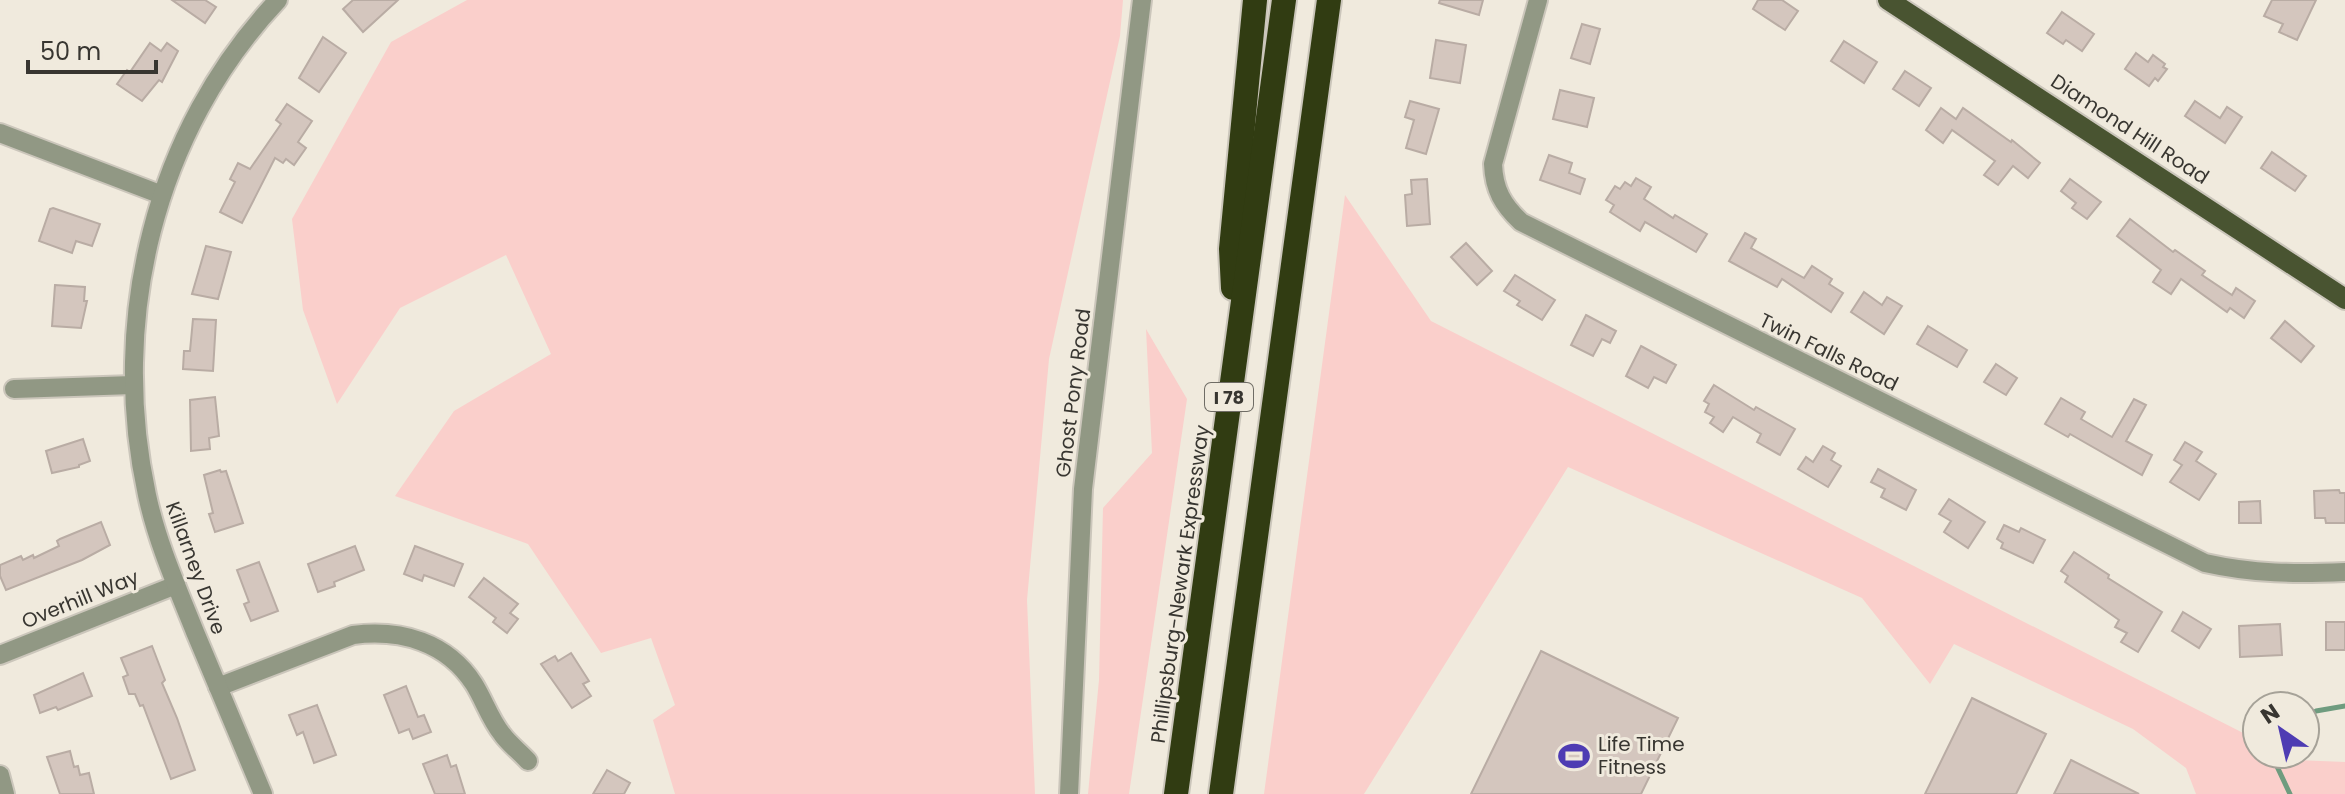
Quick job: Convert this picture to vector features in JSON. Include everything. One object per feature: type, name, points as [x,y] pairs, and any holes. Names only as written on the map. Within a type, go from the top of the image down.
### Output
[{"type":"highway","points":[[1236,349],[1231,249],[1255,0]]},
{"type":"highway","name":"Phillipsburg-Newark Expressway","points":[[1176,794],[1284,0]]},
{"type":"highway","name":"I 78","points":[[1221,794],[1329,0]]},
{"type":"main road","name":"Diamond Hill Road","points":[[1888,0],[2345,299]]},
{"type":"street","name":"Killarney Drive","points":[[263,794],[176,585],[147,497],[137,441],[133,385],[134,326],[142,269],[175,159],[200,107],[230,58],[278,0]]},
{"type":"street","name":"Ghost Pony Road","points":[[1069,794],[1083,489],[1142,0]]},
{"type":"street","name":"Twin Falls Road","points":[[1538,0],[1493,164],[1494,182],[1500,197],[1521,222],[2205,563],[2242,572],[2345,572]]},
{"type":"street","points":[[0,133],[162,195]]},
{"type":"street","points":[[14,389],[133,385]]},
{"type":"street","name":"Overhill Way","points":[[0,655],[176,585]]},
{"type":"street","points":[[218,687],[353,635],[377,632],[401,634],[434,646],[453,660],[476,687],[502,735],[528,761]]},
{"type":"street","points":[[0,775],[5,794]]},
{"type":"shaded area","points":[[467,0],[1123,0],[1120,36],[1049,359],[1027,600],[1035,794],[675,794],[653,720],[675,705],[651,638],[601,653],[528,544],[395,496],[454,411],[551,354],[506,255],[400,308],[337,404],[303,310],[292,219],[391,42]]},
{"type":"shaded area","points":[[1345,195],[1431,321],[2241,732],[2241,770],[2321,770],[2321,761],[2345,762],[2345,794],[2196,794],[2186,768],[2133,729],[1954,644],[1930,684],[1862,598],[1568,467],[1364,794],[1264,794]]},
{"type":"shaded area","points":[[1146,329],[1187,399],[1129,794],[1088,794],[1099,680],[1103,508],[1152,453]]},
{"type":"building","points":[[172,0],[205,0],[216,7],[205,23]]},
{"type":"building","points":[[353,0],[398,0],[363,32],[343,9]]},
{"type":"building","points":[[1440,0],[1483,0],[1479,15],[1439,3]]},
{"type":"building","points":[[1758,0],[1782,0],[1798,11],[1785,30],[1753,9]]},
{"type":"building","points":[[2272,0],[2316,0],[2297,40],[2279,32],[2283,24],[2264,16]]},
{"type":"building","points":[[2062,12],[2094,34],[2082,51],[2066,40],[2063,44],[2047,33]]},
{"type":"building","points":[[1582,24],[1600,29],[1590,64],[1571,58]]},
{"type":"building","points":[[323,37],[346,53],[319,92],[299,78]]},
{"type":"building","points":[[1436,40],[1466,45],[1460,83],[1430,78]]},
{"type":"building","points":[[1844,41],[1877,62],[1864,83],[1831,61]]},
{"type":"building","points":[[150,43],[161,51],[167,43],[178,51],[162,82],[159,80],[142,101],[117,84],[127,70],[130,72]]},
{"type":"building","points":[[2136,53],[2148,62],[2153,55],[2165,64],[2163,67],[2167,69],[2158,81],[2155,78],[2149,86],[2125,69]]},
{"type":"building","points":[[1905,71],[1931,88],[1919,106],[1893,89]]},
{"type":"building","points":[[1560,90],[1594,98],[1587,127],[1553,119]]},
{"type":"building","points":[[1410,101],[1439,109],[1426,154],[1406,148],[1414,120],[1405,117]]},
{"type":"building","points":[[2195,101],[2220,118],[2227,107],[2242,117],[2225,143],[2185,116]]},
{"type":"building","points":[[287,104],[312,121],[298,142],[306,148],[294,165],[286,159],[283,163],[275,158],[242,223],[220,212],[235,182],[230,179],[238,163],[250,169],[281,124],[276,120]]},
{"type":"building","points":[[1941,108],[1956,119],[1963,108],[2012,140],[2040,163],[2028,178],[2013,166],[1998,185],[1984,175],[1995,161],[1952,130],[1943,143],[1926,130]]},
{"type":"building","points":[[2272,152],[2306,176],[2295,191],[2261,168]]},
{"type":"building","points":[[1549,155],[1572,163],[1569,173],[1585,179],[1580,194],[1540,180]]},
{"type":"building","points":[[1636,178],[1651,187],[1644,199],[1673,218],[1675,215],[1707,234],[1696,252],[1645,222],[1640,231],[1610,212],[1614,205],[1606,200],[1615,186],[1620,189],[1625,182],[1631,186]]},
{"type":"building","points":[[1427,179],[1430,224],[1407,226],[1405,195],[1412,194],[1411,180]]},
{"type":"building","points":[[2070,179],[2101,202],[2087,219],[2072,208],[2076,203],[2061,191]]},
{"type":"building","points":[[53,208],[100,224],[92,246],[76,241],[72,253],[39,241]]},
{"type":"building","points":[[2130,219],[2173,252],[2175,250],[2205,271],[2202,275],[2232,295],[2236,288],[2255,301],[2244,318],[2230,308],[2227,312],[2181,279],[2171,294],[2153,282],[2161,270],[2117,236]]},
{"type":"building","points":[[1745,233],[1756,239],[1751,248],[1804,278],[1812,266],[1832,279],[1829,284],[1843,293],[1831,312],[1782,279],[1777,287],[1729,261]]},
{"type":"building","points":[[1466,243],[1492,271],[1477,285],[1451,257]]},
{"type":"building","points":[[206,246],[231,252],[218,299],[192,294]]},
{"type":"building","points":[[1515,275],[1555,300],[1542,320],[1517,305],[1520,301],[1504,291]]},
{"type":"building","points":[[55,285],[85,287],[84,301],[87,301],[81,328],[52,326]]},
{"type":"building","points":[[1864,292],[1882,305],[1887,297],[1902,306],[1884,334],[1851,312]]},
{"type":"building","points":[[1586,315],[1616,331],[1610,343],[1602,339],[1593,356],[1571,345]]},
{"type":"building","points":[[193,319],[216,320],[213,371],[183,369],[184,351],[190,351]]},
{"type":"building","points":[[2285,321],[2314,346],[2301,362],[2271,338]]},
{"type":"building","points":[[1928,326],[1967,350],[1957,367],[1917,344]]},
{"type":"building","points":[[1641,346],[1676,365],[1666,383],[1654,377],[1648,388],[1626,376]]},
{"type":"building","points":[[1996,364],[2017,378],[2006,395],[1984,382]]},
{"type":"building","points":[[1714,385],[1754,410],[1756,407],[1795,429],[1780,455],[1757,442],[1761,434],[1733,417],[1723,432],[1710,423],[1714,417],[1705,412],[1709,404],[1704,401]]},
{"type":"building","points":[[215,397],[219,436],[209,438],[210,449],[191,451],[190,400]]},
{"type":"building","points":[[2061,398],[2085,412],[2081,419],[2112,437],[2134,399],[2146,405],[2126,441],[2152,455],[2142,475],[2070,434],[2068,437],[2045,424]]},
{"type":"building","points":[[83,439],[90,461],[79,467],[52,473],[46,451]]},
{"type":"building","points":[[2185,442],[2202,452],[2196,461],[2216,474],[2199,500],[2170,482],[2182,465],[2174,460]]},
{"type":"building","points":[[1823,446],[1835,453],[1831,460],[1841,466],[1828,487],[1798,469],[1806,457],[1813,462]]},
{"type":"building","points":[[1878,469],[1916,490],[1906,510],[1881,497],[1885,489],[1871,482]]},
{"type":"building","points":[[226,471],[243,523],[215,532],[209,514],[213,513],[204,475]]},
{"type":"building","points":[[2339,490],[2345,493],[2345,523],[2326,523],[2325,518],[2315,518],[2314,491]]},
{"type":"building","points":[[1949,499],[1985,522],[1968,548],[1944,532],[1951,521],[1939,514]]},
{"type":"building","points":[[2260,501],[2261,523],[2239,523],[2239,502]]},
{"type":"building","points":[[101,522],[110,545],[82,560],[6,590],[0,576],[0,565],[21,556],[23,560],[33,555],[34,558],[59,546],[57,541],[60,539]]},
{"type":"building","points":[[2004,525],[2019,532],[2021,528],[2045,540],[2033,563],[2001,548],[2003,543],[1997,539]]},
{"type":"building","points":[[355,546],[364,570],[318,592],[308,564]]},
{"type":"building","points":[[415,546],[463,564],[454,586],[424,575],[422,581],[404,574]]},
{"type":"building","points":[[2074,552],[2162,612],[2138,652],[2121,642],[2127,633],[2115,627],[2119,620],[2065,582],[2068,576],[2061,571]]},
{"type":"building","points":[[259,562],[278,611],[251,621],[244,604],[249,602],[237,570]]},
{"type":"building","points":[[484,578],[518,604],[510,613],[518,619],[507,633],[493,622],[496,618],[469,597]]},
{"type":"building","points":[[2183,612],[2211,629],[2199,648],[2172,631]]},
{"type":"building","points":[[2326,622],[2345,622],[2345,650],[2326,650]]},
{"type":"building","points":[[2280,624],[2282,655],[2240,657],[2239,626]]},
{"type":"building","points":[[152,646],[165,680],[162,683],[195,770],[171,779],[143,705],[140,706],[135,694],[129,694],[123,677],[128,675],[121,658]]},
{"type":"building","name":"Life Time Fitness","points":[[1541,651],[1678,718],[1641,794],[1471,794]]},
{"type":"building","points":[[571,653],[589,681],[583,684],[591,696],[572,708],[541,664],[555,656],[558,661]]},
{"type":"building","points":[[83,673],[92,696],[58,710],[56,707],[40,713],[34,695]]},
{"type":"building","points":[[406,686],[418,717],[424,715],[431,732],[413,739],[409,729],[399,733],[384,695]]},
{"type":"building","points":[[1972,698],[2046,734],[2016,794],[1925,794]]},
{"type":"building","points":[[317,705],[336,755],[314,763],[303,732],[297,735],[289,715]]},
{"type":"building","points":[[70,751],[74,767],[78,766],[80,775],[89,773],[94,794],[60,794],[47,757]]},
{"type":"building","points":[[447,755],[451,767],[456,765],[465,794],[435,794],[423,764]]},
{"type":"building","points":[[2071,760],[2139,794],[2054,794]]},
{"type":"building","points":[[607,770],[630,783],[624,794],[593,794]]},
{"type":"waterway","points":[[2321,710],[2345,706]]},
{"type":"waterway","points":[[2279,770],[2290,794]]},
{"type":"place","name":"Life Time Fitness","points":[[1574,756]]}]
